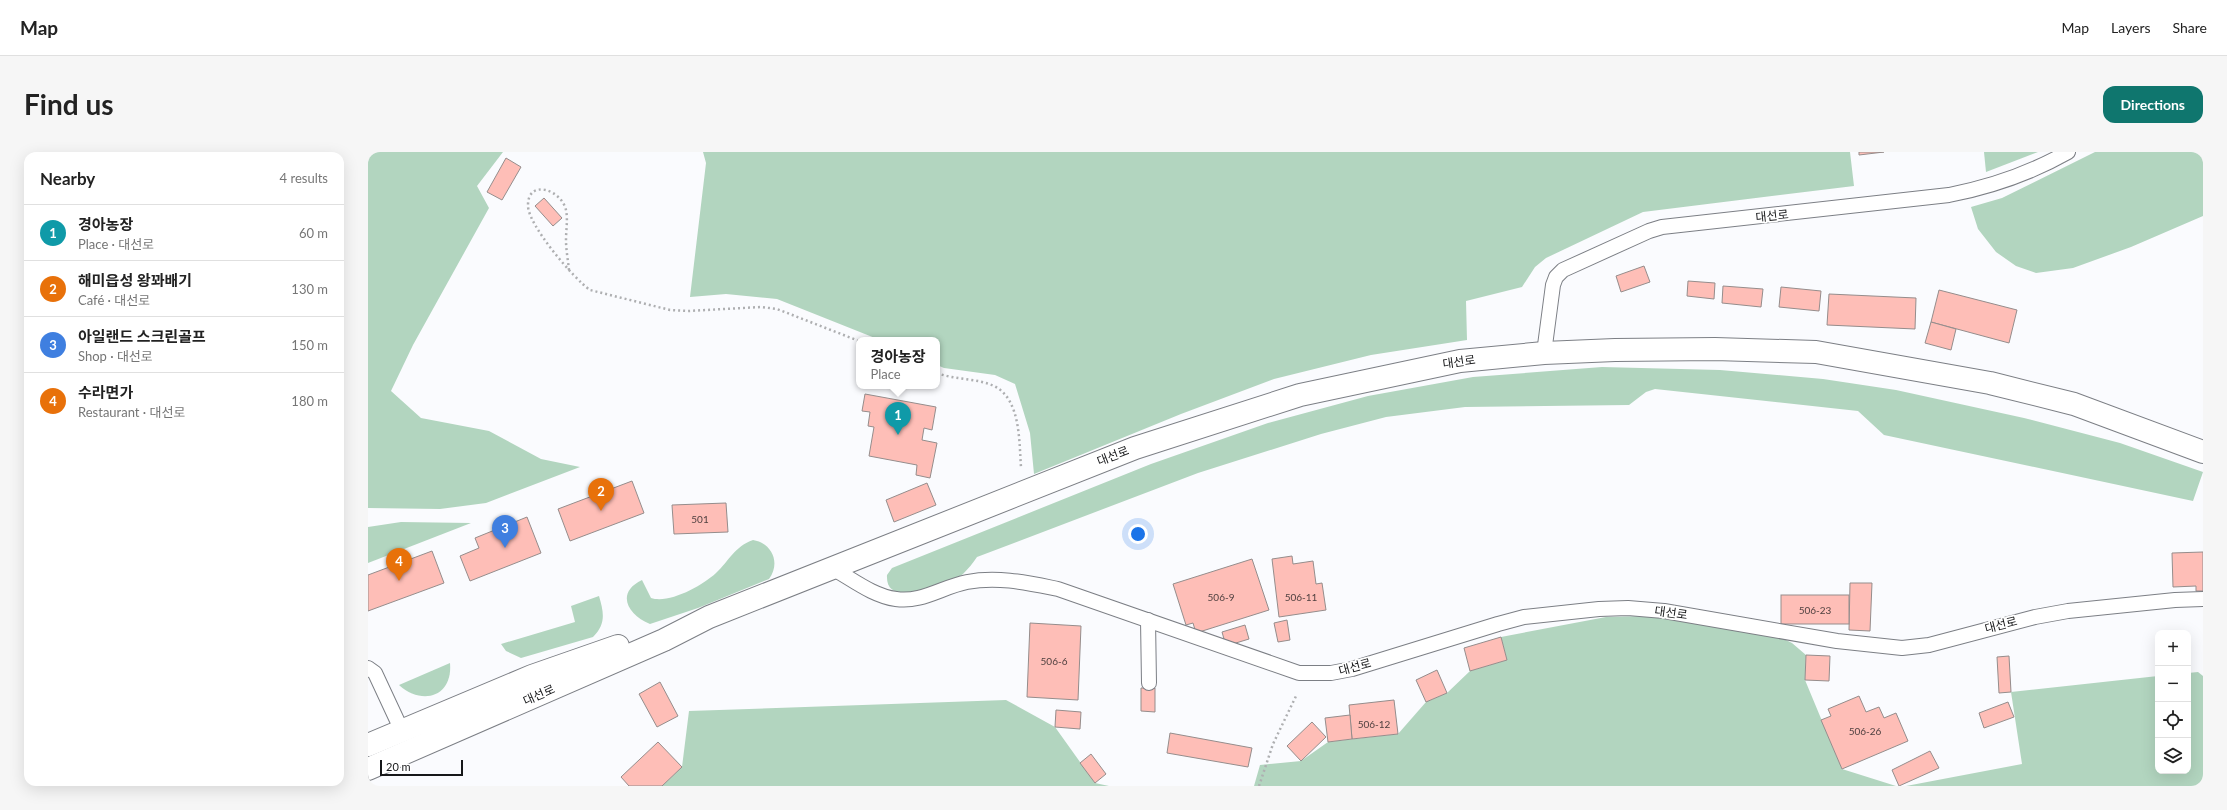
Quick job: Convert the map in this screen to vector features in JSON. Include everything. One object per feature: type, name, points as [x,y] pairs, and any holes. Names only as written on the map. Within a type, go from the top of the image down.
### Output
[{"type":"street","name":"대선로","points":[[368,770],[664,640],[709,617],[1023,491],[1135,448],[1300,395],[1460,361],[1544,353],[1715,349],[1816,352],[2006,387],[2074,404],[2203,452]]},
{"type":"street","name":"대선로","points":[[368,745],[532,676],[661,630],[709,617]]},
{"type":"lane","name":"대선로","points":[[1544,353],[1553,285],[1556,277],[1563,270],[1649,231],[1662,227],[1949,195],[1982,188],[2016,176],[2068,152]]},
{"type":"lane","name":"대선로","points":[[832,568],[875,592],[894,599],[909,600],[921,598],[965,583],[980,580],[1020,582],[1058,589],[1283,668],[1308,674],[1331,674],[1352,669],[1524,617],[1599,609],[1628,608],[1664,611],[1837,641],[1902,648],[1929,645],[2035,617],[2068,611],[2175,600],[2203,599]]},
{"type":"lane","points":[[1148,620],[1149,683]]},
{"type":"lane","points":[[368,668],[375,674],[402,731]]},
{"type":"path","points":[[569,270],[566,241],[566,209],[553,191],[545,189],[536,191],[530,197],[528,205],[529,215],[534,224],[569,270],[579,282],[590,290],[600,294],[670,310],[688,311],[761,307],[777,309],[856,340]]},
{"type":"path","points":[[940,374],[993,386],[1002,391],[1010,401],[1015,416],[1019,437],[1023,491]]},
{"type":"path","points":[[1258,786],[1273,744],[1308,674]]},
{"type":"green space","points":[[368,152],[503,152],[477,186],[489,208],[413,345],[391,391],[421,418],[489,431],[541,459],[580,467],[486,503],[440,509],[368,508]]},
{"type":"green space","points":[[703,152],[1850,152],[1854,186],[1643,212],[1546,258],[1535,267],[1522,287],[1466,301],[1467,340],[1371,355],[1274,379],[1181,414],[1034,474],[1030,433],[1015,384],[995,375],[940,366],[940,337],[872,337],[777,299],[726,294],[690,297],[706,163]]},
{"type":"green space","points":[[1984,152],[2038,152],[1986,172]]},
{"type":"green space","points":[[2095,152],[2203,152],[2203,216],[2131,247],[2073,268],[2036,273],[2016,266],[1996,252],[1978,229],[1971,207],[2002,198]]},
{"type":"green space","points":[[1602,367],[1720,370],[1823,379],[1896,390],[2024,418],[2120,443],[2203,472],[2193,501],[1884,435],[1858,411],[1655,389],[1646,392],[1629,405],[1465,407],[1386,417],[1321,434],[1198,473],[977,557],[963,574],[928,588],[918,591],[900,592],[893,590],[888,584],[887,575],[892,568],[1151,464],[1268,423],[1368,396],[1473,377]]},
{"type":"green space","points":[[401,522],[471,523],[368,563],[368,527]]},
{"type":"green space","points":[[753,540],[765,545],[770,549],[773,555],[773,573],[769,579],[698,608],[650,624],[642,620],[631,610],[627,597],[629,591],[634,585],[642,580],[651,598],[667,598],[685,593],[710,578],[741,546]]},
{"type":"green space","points":[[599,596],[603,618],[600,628],[593,637],[521,658],[506,651],[501,644],[575,622],[571,606]]},
{"type":"green space","points":[[1645,616],[1780,637],[1792,643],[1806,655],[1805,680],[1842,769],[1896,786],[1254,786],[1260,765],[1301,761],[1328,742],[1398,734],[1426,702],[1447,693],[1470,671],[1507,660],[1501,637],[1606,617]]},
{"type":"green space","points":[[450,663],[450,675],[447,684],[434,695],[417,695],[399,685]]},
{"type":"green space","points":[[2198,672],[2203,676],[2203,786],[1906,786],[2022,764],[2011,692],[2155,676],[2155,774],[2191,774],[2191,673]]},
{"type":"green space","points":[[1006,700],[1055,727],[1095,783],[1109,786],[662,786],[682,767],[689,711]]},
{"type":"building","points":[[1859,152],[1884,152],[1859,155]]},
{"type":"building","points":[[506,158],[521,167],[502,200],[487,192]]},
{"type":"building","points":[[544,198],[562,218],[553,226],[535,206]]},
{"type":"building","points":[[1644,266],[1650,282],[1621,292],[1616,276]]},
{"type":"building","points":[[1688,281],[1715,283],[1714,299],[1687,296]]},
{"type":"building","points":[[1723,286],[1763,289],[1761,307],[1722,303]]},
{"type":"building","points":[[1781,287],[1821,291],[1819,311],[1779,307]]},
{"type":"building","points":[[1939,290],[2017,310],[2009,343],[1931,322]]},
{"type":"building","points":[[1829,294],[1916,298],[1915,329],[1827,325]]},
{"type":"building","points":[[1931,322],[1956,329],[1951,350],[1925,343]]},
{"type":"building","points":[[865,394],[936,407],[932,430],[924,428],[922,440],[937,443],[930,478],[916,475],[917,465],[869,456],[874,427],[868,426],[870,412],[862,411]]},
{"type":"building","points":[[632,481],[644,513],[570,541],[558,509]]},
{"type":"building","points":[[927,483],[936,505],[894,522],[886,500]]},
{"type":"building","points":[[726,503],[728,532],[674,534],[672,505]]},
{"type":"building","points":[[527,517],[541,553],[470,581],[460,556],[479,548],[475,538]]},
{"type":"building","points":[[432,551],[444,583],[368,611],[368,575]]},
{"type":"building","points":[[2203,552],[2203,591],[2196,591],[2196,586],[2173,587],[2172,553]]},
{"type":"building","points":[[1292,556],[1293,564],[1313,561],[1316,584],[1322,583],[1326,610],[1279,617],[1272,559]]},
{"type":"building","points":[[1252,559],[1269,610],[1196,633],[1193,623],[1186,625],[1173,584]]},
{"type":"building","points":[[1850,583],[1872,583],[1870,631],[1849,630]]},
{"type":"building","points":[[1781,595],[1849,595],[1849,624],[1781,624]]},
{"type":"building","points":[[1287,620],[1290,640],[1278,642],[1274,623]]},
{"type":"building","points":[[1030,623],[1081,626],[1078,700],[1027,697]]},
{"type":"building","points":[[1245,625],[1249,639],[1226,646],[1222,632]]},
{"type":"building","points":[[1501,637],[1507,660],[1470,671],[1464,648]]},
{"type":"building","points":[[1806,655],[1830,656],[1829,681],[1805,680]]},
{"type":"building","points":[[2009,656],[2011,692],[1999,693],[1997,657]]},
{"type":"building","points":[[1437,670],[1447,693],[1426,702],[1416,680]]},
{"type":"building","points":[[660,682],[678,716],[657,727],[639,694]]},
{"type":"building","points":[[1141,688],[1155,688],[1155,712],[1141,711]]},
{"type":"building","points":[[1859,696],[1866,712],[1879,707],[1884,718],[1896,713],[1908,741],[1842,769],[1821,720],[1831,716],[1828,709]]},
{"type":"building","points":[[1394,700],[1398,734],[1352,739],[1349,705]]},
{"type":"building","points":[[2008,702],[2014,717],[1984,728],[1979,713]]},
{"type":"building","points":[[1056,710],[1081,712],[1080,729],[1055,727]]},
{"type":"building","points":[[1350,715],[1352,739],[1328,742],[1325,718]]},
{"type":"building","points":[[1312,722],[1326,737],[1301,761],[1287,746]]},
{"type":"building","points":[[1170,733],[1252,748],[1248,767],[1167,753]]},
{"type":"building","points":[[658,742],[682,767],[662,786],[629,786],[621,777]]},
{"type":"building","points":[[1930,751],[1939,768],[1899,786],[1892,770]]},
{"type":"building","points":[[1091,754],[1106,774],[1095,783],[1080,763]]},
{"type":"place","name":"경아농장","points":[[898,435]]},
{"type":"place","name":"해미읍성 왕꽈배기","points":[[601,511]]},
{"type":"place","name":"아일랜드 스크린골프","points":[[505,548]]},
{"type":"place","name":"수라면가","points":[[399,581]]}]
